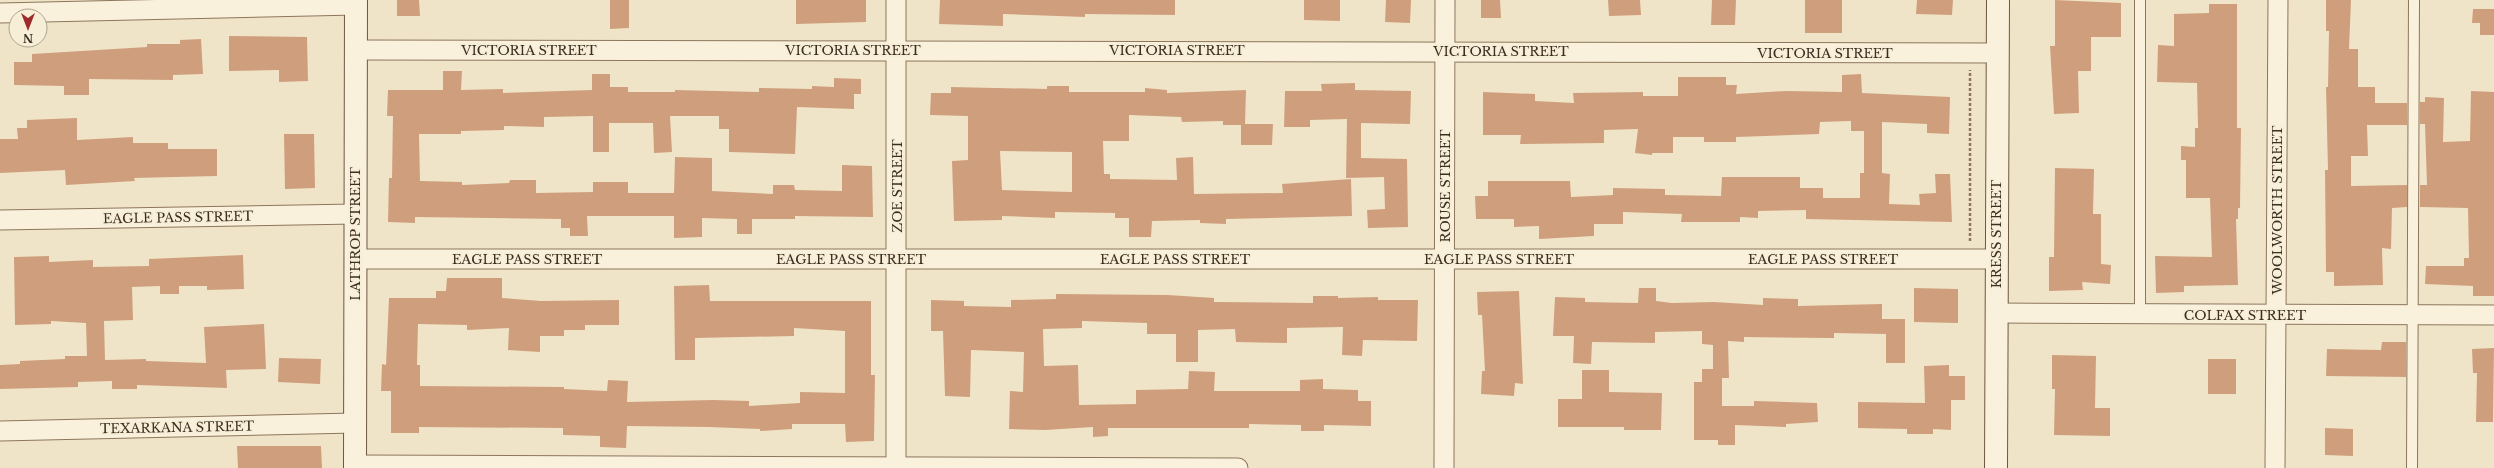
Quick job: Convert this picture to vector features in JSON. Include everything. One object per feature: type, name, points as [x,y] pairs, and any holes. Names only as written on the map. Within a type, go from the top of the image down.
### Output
[{"type":"street","name":"ZOE STREET","points":[[896,0],[896,467]]},
{"type":"street","name":"ROUSE STREET","points":[[1444,468],[1445,0]]},
{"type":"street","name":"KRESS STREET","points":[[1996,468],[1995,259],[1998,0]]},
{"type":"street","name":"WOOLWORTH STREET","points":[[2275,468],[2278,0]]},
{"type":"street","points":[[0,13],[356,2]]},
{"type":"street","name":"LATHROP STREET","points":[[355,467],[356,2]]},
{"type":"street","name":"VICTORIA STREET","points":[[356,50],[1998,53]]},
{"type":"street","name":"EAGLE PASS STREET","points":[[0,220],[355,214]]},
{"type":"street","name":"EAGLE PASS STREET","points":[[355,259],[1995,259]]},
{"type":"street","name":"COLFAX STREET","points":[[1996,313],[2276,316],[2414,314],[2494,315]]},
{"type":"street","name":"TEXARKANA STREET","points":[[0,431],[355,423]]},
{"type":"street","points":[[355,467],[1238,468]]},
{"type":"lane","points":[[2140,0],[2140,314]]},
{"type":"lane","points":[[2412,468],[2414,314],[2414,0]]},
{"type":"path","points":[[1970,67],[1970,248]]},
{"type":"building","points":[[397,0],[419,0],[420,16],[397,16]]},
{"type":"building","points":[[610,0],[629,0],[629,28],[610,29]]},
{"type":"building","points":[[796,0],[866,0],[866,22],[796,24]]},
{"type":"building","points":[[940,0],[1175,0],[1175,15],[1085,14],[1085,17],[1003,14],[1003,26],[939,24]]},
{"type":"building","points":[[1304,0],[1340,0],[1340,21],[1304,20]]},
{"type":"building","points":[[1386,0],[1411,0],[1410,23],[1385,22]]},
{"type":"building","points":[[1481,0],[1500,0],[1501,18],[1481,18]]},
{"type":"building","points":[[1608,0],[1640,0],[1641,15],[1609,16]]},
{"type":"building","points":[[1712,0],[1736,0],[1735,25],[1711,25]]},
{"type":"building","points":[[1805,0],[1842,0],[1842,33],[1805,33]]},
{"type":"building","points":[[1917,0],[1953,0],[1952,15],[1916,14]]},
{"type":"building","points":[[2055,0],[2121,3],[2121,37],[2091,37],[2091,71],[2078,71],[2079,113],[2054,114],[2050,46],[2055,46]]},
{"type":"building","points":[[2326,0],[2351,0],[2349,49],[2358,49],[2358,87],[2375,87],[2375,103],[2407,103],[2407,125],[2367,125],[2368,156],[2351,156],[2351,186],[2407,185],[2407,207],[2392,208],[2391,249],[2382,248],[2383,285],[2334,286],[2334,272],[2326,272],[2325,170],[2328,170],[2326,87],[2328,87],[2329,31],[2326,31]]},
{"type":"building","points":[[2209,4],[2237,4],[2237,128],[2241,128],[2240,208],[2238,208],[2238,219],[2236,219],[2238,285],[2184,286],[2184,292],[2156,293],[2155,256],[2212,257],[2210,198],[2186,198],[2186,160],[2181,160],[2181,146],[2195,147],[2195,128],[2198,128],[2197,83],[2157,82],[2158,45],[2174,46],[2174,14],[2209,13]]},
{"type":"building","points":[[2473,9],[2494,9],[2494,35],[2480,35],[2480,23],[2472,23]]},
{"type":"building","points":[[229,36],[307,37],[308,81],[279,82],[279,70],[229,71]]},
{"type":"building","points":[[201,39],[203,74],[173,75],[173,80],[89,79],[89,95],[64,95],[64,86],[14,85],[14,62],[32,62],[32,54],[147,47],[147,44],[180,44],[180,40]]},
{"type":"building","points":[[443,71],[462,71],[461,90],[503,89],[503,93],[592,90],[592,74],[610,74],[610,87],[628,87],[628,92],[675,92],[675,90],[759,92],[759,88],[812,89],[812,86],[834,87],[834,78],[861,79],[861,94],[854,94],[854,109],[797,107],[795,154],[729,152],[729,129],[719,129],[719,116],[670,116],[672,152],[654,153],[653,123],[609,123],[609,152],[593,152],[593,116],[544,117],[544,127],[504,126],[504,130],[461,131],[461,134],[419,134],[420,181],[462,182],[462,185],[509,183],[510,180],[536,180],[536,193],[593,192],[593,182],[628,182],[628,193],[674,193],[675,157],[712,158],[712,191],[773,194],[773,185],[794,185],[795,190],[842,191],[842,165],[872,166],[873,217],[795,216],[795,219],[752,219],[752,234],[737,234],[737,219],[702,218],[702,237],[674,238],[674,216],[587,216],[588,236],[570,236],[570,228],[561,228],[561,219],[415,217],[415,223],[388,222],[389,178],[392,178],[393,116],[387,116],[388,90],[443,90]]},
{"type":"building","points":[[1861,74],[1862,93],[1950,97],[1949,134],[1927,133],[1927,124],[1882,122],[1882,173],[1890,174],[1889,204],[1920,205],[1919,194],[1936,193],[1935,174],[1950,174],[1952,222],[1806,219],[1806,210],[1758,211],[1758,218],[1740,217],[1740,222],[1681,222],[1682,214],[1623,212],[1623,224],[1594,224],[1594,236],[1539,239],[1539,226],[1514,227],[1514,219],[1476,219],[1475,196],[1488,196],[1488,181],[1570,181],[1571,197],[1613,195],[1613,188],[1665,189],[1665,195],[1721,196],[1722,177],[1800,177],[1800,188],[1823,188],[1823,198],[1860,198],[1860,173],[1864,173],[1864,131],[1851,131],[1851,121],[1820,122],[1819,134],[1736,137],[1736,142],[1704,142],[1704,137],[1673,137],[1673,153],[1652,153],[1652,155],[1635,153],[1638,129],[1604,130],[1604,143],[1520,144],[1521,135],[1483,135],[1483,92],[1535,94],[1535,101],[1574,103],[1573,93],[1643,92],[1643,96],[1678,96],[1678,77],[1726,77],[1726,85],[1737,85],[1736,94],[1786,91],[1842,92],[1842,75]]},
{"type":"building","points":[[1355,83],[1355,90],[1411,91],[1410,124],[1361,123],[1361,158],[1407,159],[1408,227],[1368,228],[1367,210],[1385,209],[1384,177],[1346,178],[1347,119],[1310,120],[1310,127],[1284,127],[1285,91],[1322,91],[1321,84]]},
{"type":"building","points":[[1047,86],[1069,86],[1069,92],[1145,92],[1145,88],[1167,90],[1167,93],[1246,90],[1245,124],[1273,124],[1272,145],[1241,145],[1241,125],[1223,125],[1223,121],[1182,122],[1181,117],[1129,115],[1129,141],[1103,141],[1104,174],[1110,174],[1110,179],[1177,180],[1176,158],[1193,157],[1194,194],[1283,193],[1282,184],[1351,179],[1352,216],[1226,219],[1226,224],[1200,223],[1200,220],[1152,221],[1151,237],[1129,237],[1129,218],[1115,218],[1115,213],[1055,212],[1055,218],[1002,216],[1002,220],[954,221],[952,161],[968,160],[968,116],[930,115],[931,93],[951,93],[951,87],[1047,89]],"holes":[[[1000,151],[1072,152],[1072,192],[1002,190]]]},
{"type":"building","points":[[2471,91],[2494,92],[2494,296],[2473,296],[2473,286],[2425,284],[2426,266],[2464,266],[2464,258],[2469,258],[2468,208],[2420,207],[2420,185],[2427,185],[2425,124],[2420,124],[2420,102],[2425,102],[2425,97],[2444,98],[2443,142],[2470,141]]},
{"type":"building","points":[[77,118],[77,140],[133,137],[133,143],[168,143],[168,149],[217,149],[217,176],[134,178],[135,181],[66,185],[65,170],[0,173],[0,139],[18,139],[17,128],[27,128],[27,120]]},
{"type":"building","points":[[284,134],[314,134],[315,188],[285,189]]},
{"type":"building","points":[[2055,168],[2094,169],[2093,214],[2101,214],[2101,264],[2111,265],[2110,284],[2082,282],[2083,290],[2049,291],[2049,257],[2054,257]]},
{"type":"building","points":[[243,255],[244,289],[207,290],[207,286],[179,286],[179,294],[160,294],[160,286],[132,287],[133,320],[104,321],[105,360],[146,359],[146,361],[206,363],[204,327],[264,324],[266,369],[226,370],[227,388],[137,385],[137,389],[112,389],[112,381],[78,382],[78,387],[0,389],[0,365],[20,364],[20,361],[65,359],[65,356],[87,356],[86,323],[51,321],[51,324],[15,325],[14,257],[49,256],[49,262],[93,260],[93,267],[149,266],[149,259]]},
{"type":"building","points":[[447,278],[502,278],[502,298],[541,301],[619,300],[619,325],[585,325],[585,330],[564,330],[564,336],[540,336],[540,352],[508,350],[509,328],[467,330],[467,325],[418,324],[417,365],[420,365],[420,386],[564,387],[564,389],[607,391],[608,380],[628,381],[627,402],[713,400],[749,401],[749,406],[800,403],[800,392],[845,393],[845,331],[794,328],[794,336],[695,338],[695,360],[675,360],[674,286],[709,285],[710,301],[871,301],[871,375],[875,375],[874,441],[846,442],[845,424],[792,424],[792,429],[760,431],[760,429],[709,427],[627,426],[626,448],[600,447],[600,436],[563,435],[563,428],[419,427],[419,433],[391,433],[391,391],[381,391],[382,364],[386,365],[389,298],[436,298],[436,291],[446,291]]},
{"type":"building","points":[[1639,288],[1656,288],[1656,301],[1672,303],[1714,302],[1763,305],[1763,298],[1798,299],[1798,306],[1882,304],[1882,319],[1905,319],[1905,363],[1886,363],[1886,334],[1834,333],[1834,338],[1744,337],[1744,342],[1728,341],[1729,378],[1722,378],[1722,406],[1754,406],[1754,401],[1817,403],[1818,422],[1786,424],[1786,427],[1735,425],[1735,445],[1718,445],[1718,440],[1694,440],[1694,382],[1702,382],[1702,369],[1713,369],[1713,345],[1702,344],[1702,331],[1655,332],[1655,343],[1592,342],[1591,364],[1573,363],[1574,336],[1553,336],[1555,297],[1585,298],[1585,302],[1638,303]]},
{"type":"building","points":[[1914,288],[1958,289],[1958,323],[1914,322]]},
{"type":"building","points":[[1519,291],[1523,384],[1515,383],[1514,396],[1481,394],[1482,371],[1485,371],[1482,315],[1478,315],[1477,292]]},
{"type":"building","points":[[1056,294],[1168,295],[1214,298],[1214,302],[1313,303],[1313,296],[1338,296],[1338,298],[1378,297],[1378,300],[1418,300],[1417,341],[1363,340],[1362,356],[1342,355],[1343,327],[1287,328],[1287,343],[1236,342],[1235,329],[1198,330],[1198,362],[1176,362],[1176,334],[1147,334],[1147,323],[1082,321],[1082,328],[1043,329],[1044,366],[1078,365],[1079,405],[1136,404],[1136,390],[1188,389],[1189,371],[1215,372],[1214,391],[1300,391],[1300,380],[1323,379],[1323,389],[1358,390],[1358,401],[1371,401],[1371,426],[1324,425],[1324,431],[1301,431],[1301,425],[1249,424],[1249,428],[1108,428],[1108,436],[1093,437],[1093,427],[1045,430],[1009,429],[1010,391],[1023,392],[1024,352],[971,350],[970,397],[945,396],[943,331],[931,331],[931,300],[964,301],[964,306],[1011,307],[1011,300],[1056,299]]},
{"type":"building","points":[[2382,342],[2406,342],[2406,377],[2326,376],[2327,349],[2381,350]]},
{"type":"building","points":[[2494,348],[2493,422],[2476,422],[2477,373],[2473,373],[2472,349]]},
{"type":"building","points":[[2052,355],[2096,356],[2095,408],[2110,408],[2110,436],[2054,435],[2055,389],[2052,389]]},
{"type":"building","points":[[279,358],[321,359],[320,384],[278,382]]},
{"type":"building","points":[[2208,359],[2236,359],[2236,394],[2208,394]]},
{"type":"building","points":[[1949,365],[1949,376],[1965,376],[1965,400],[1951,400],[1951,430],[1933,429],[1933,434],[1907,434],[1907,429],[1858,428],[1858,402],[1925,403],[1924,366]]},
{"type":"building","points":[[1582,370],[1609,370],[1609,392],[1662,393],[1661,430],[1624,430],[1624,427],[1558,427],[1558,399],[1582,399]]},
{"type":"building","points":[[2325,428],[2353,429],[2353,456],[2325,455]]},
{"type":"building","points":[[237,446],[321,446],[322,468],[238,468]]}]
